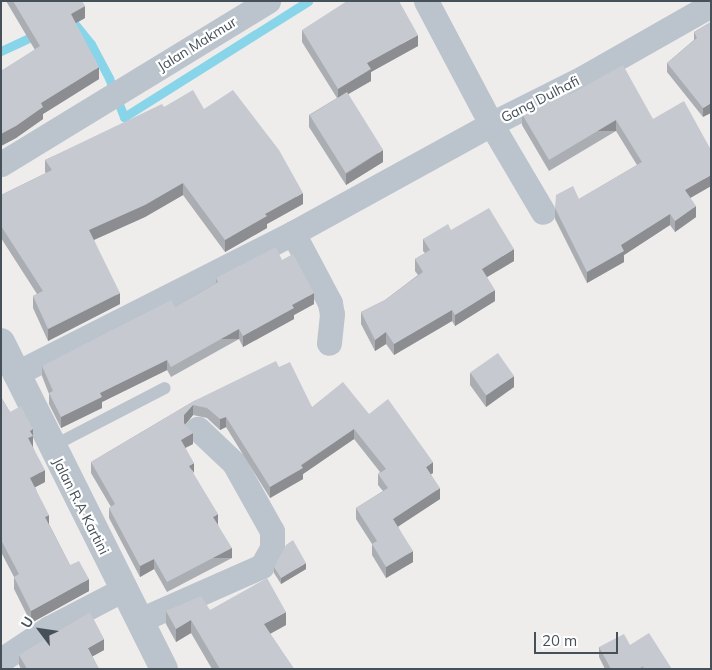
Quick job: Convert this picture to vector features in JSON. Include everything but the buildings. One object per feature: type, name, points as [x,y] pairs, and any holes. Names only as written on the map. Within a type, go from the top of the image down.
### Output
[{"type":"street","name":"Gang Dulhafi","points":[[426,1],[491,124],[577,80],[711,5]]},
{"type":"street","name":"Jalan Makmur","points":[[1,164],[104,102],[260,3]]},
{"type":"street","points":[[15,374],[293,233],[491,124],[543,212]]},
{"type":"street","points":[[293,233],[330,303],[328,343]]},
{"type":"street","name":"Jalan R.A Kartini","points":[[1,342],[15,374],[164,669]]},
{"type":"street","points":[[140,620],[262,566],[272,548],[272,531],[234,463],[198,429]]},
{"type":"street","points":[[1,660],[48,628],[124,589]]},
{"type":"lane","points":[[51,446],[165,388]]},
{"type":"waterway","points":[[69,24],[74,23],[91,44],[109,78],[124,117],[308,1]]},
{"type":"waterway","points":[[1,51],[37,34]]}]
